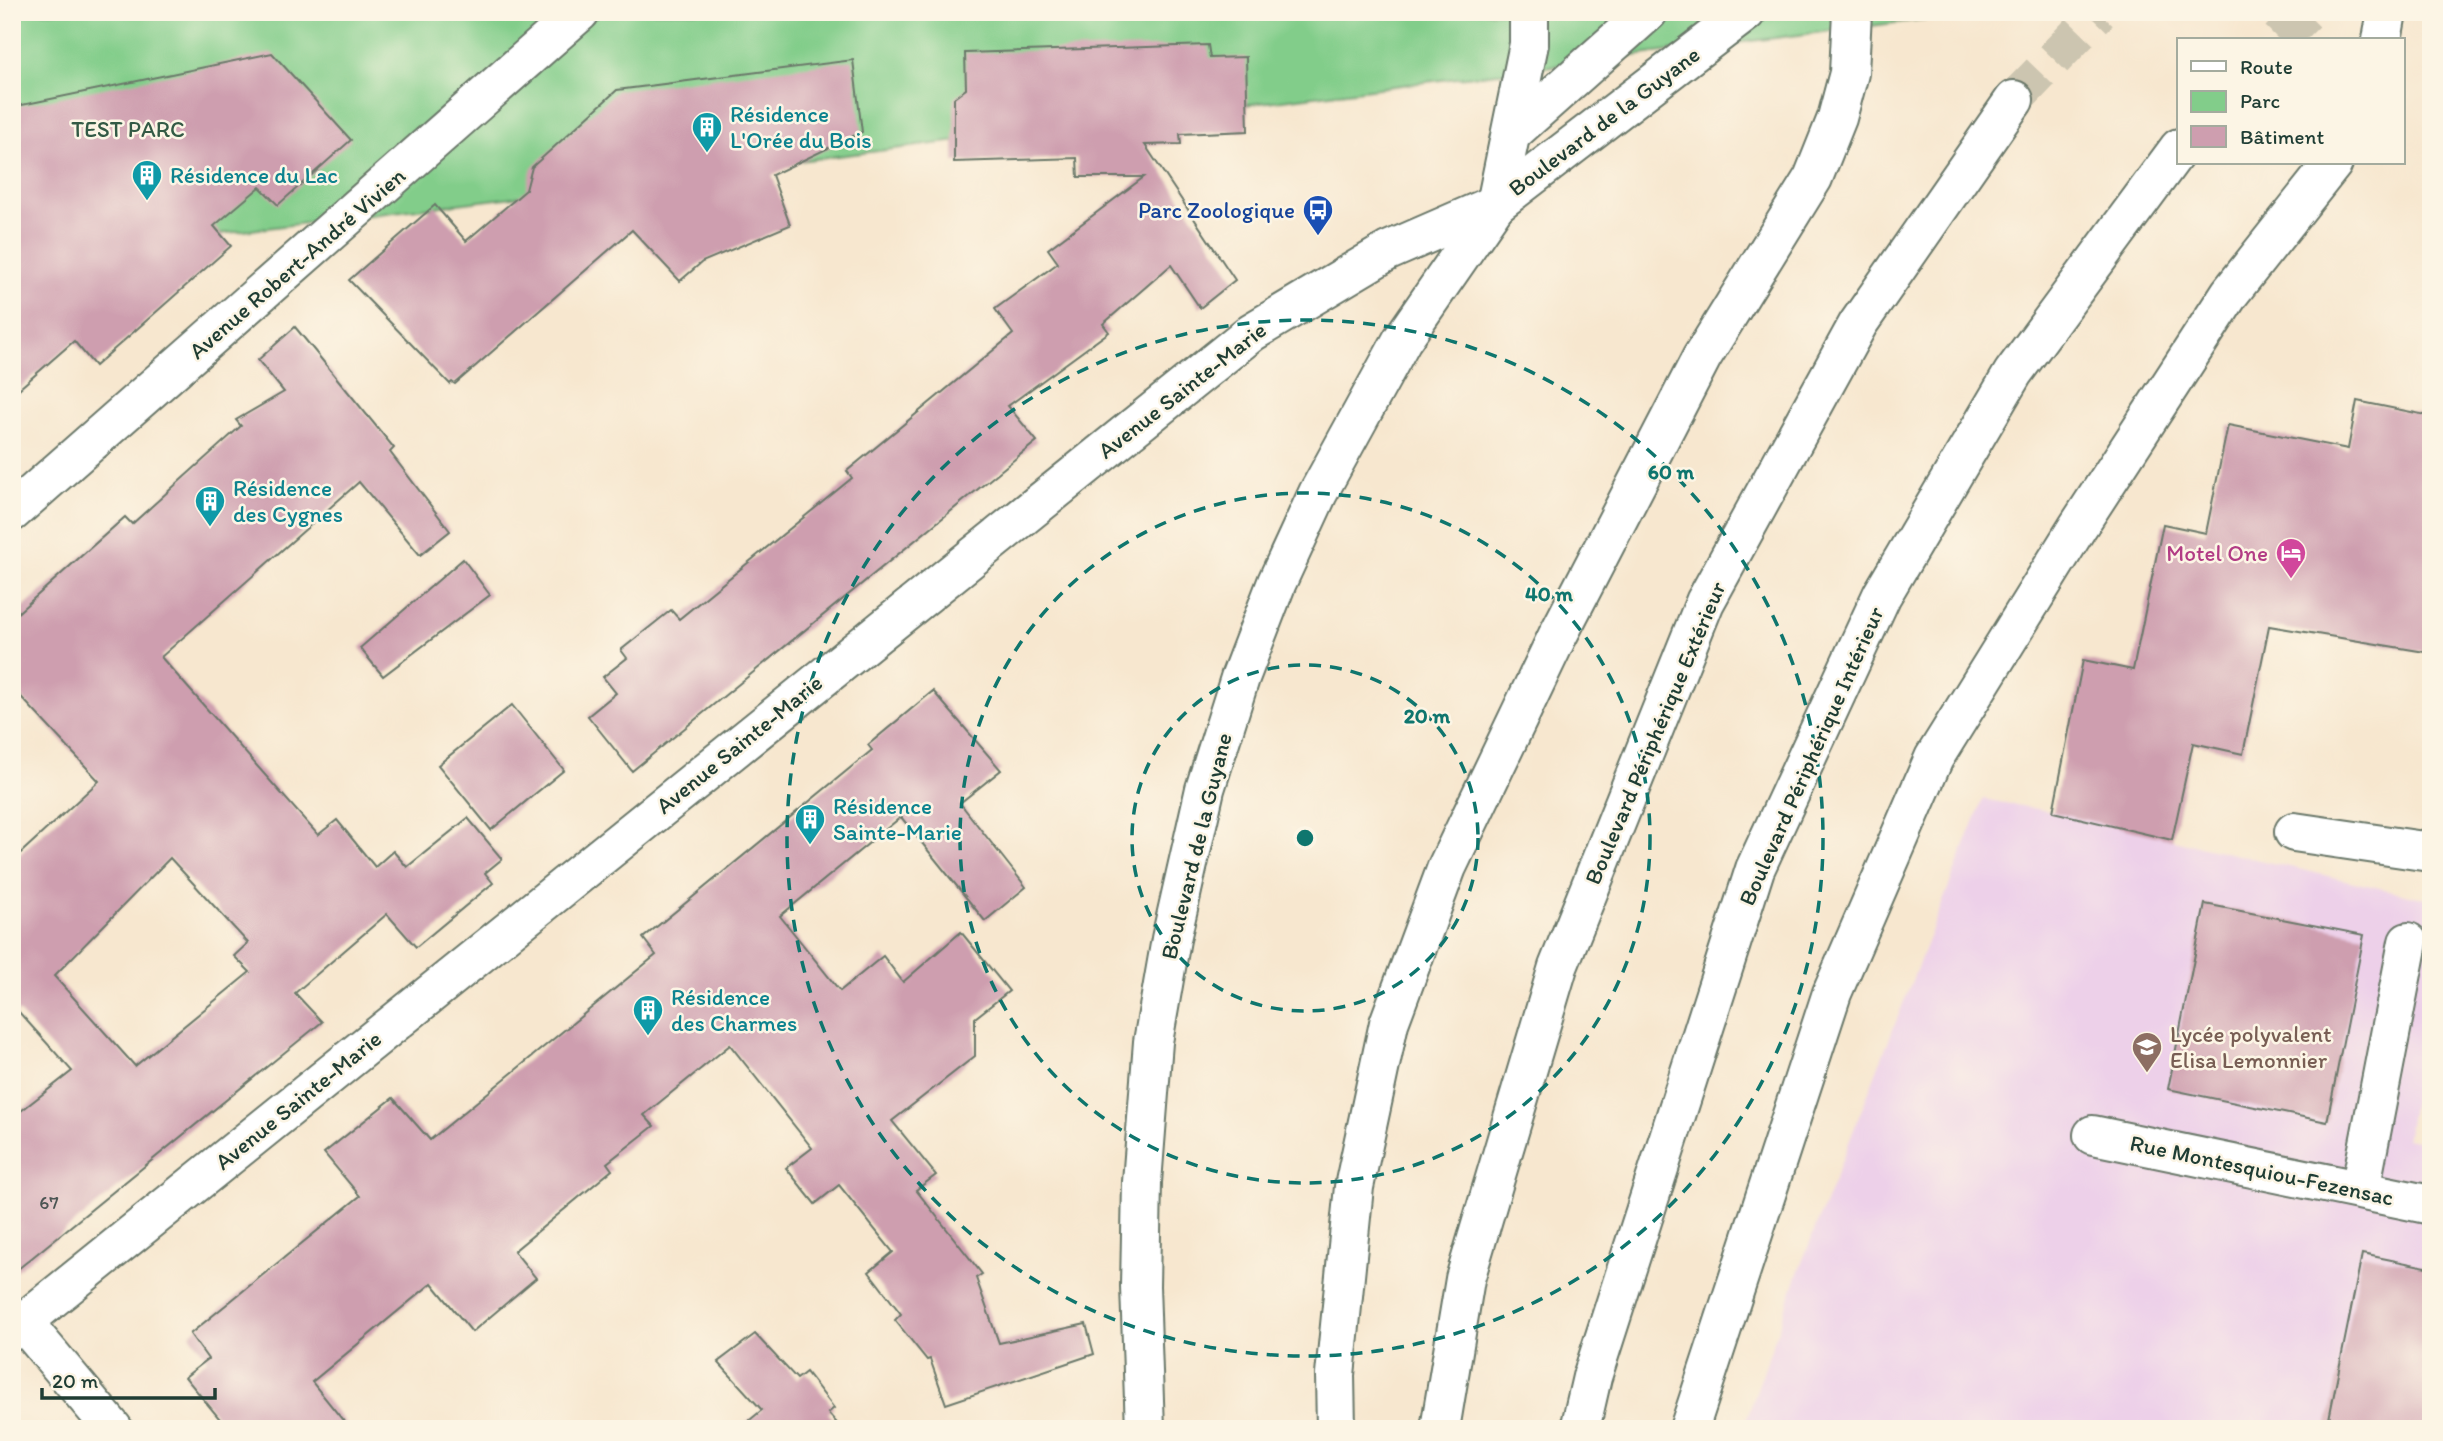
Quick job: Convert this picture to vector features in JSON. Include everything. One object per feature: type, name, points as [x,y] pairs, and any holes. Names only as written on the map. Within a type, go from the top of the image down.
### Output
[{"type":"main road","name":"Avenue Robert-André Vivien","points":[[12,512],[580,12]]},
{"type":"main road","points":[[1513,132],[1529,44],[1529,12]]},
{"type":"main road","name":"Boulevard de la Guyane","points":[[1496,204],[1513,132],[1647,12]]},
{"type":"main road","name":"Boulevard de la Guyane","points":[[1146,1429],[1140,1286],[1142,1195],[1153,1042],[1171,939],[1205,789],[1240,678],[1277,582],[1318,493],[1402,340],[1496,204],[1746,12]]},
{"type":"main road","points":[[1336,1429],[1335,1375],[1354,1187],[1389,1023],[1447,867],[1557,637],[1702,357],[1813,178],[1837,118],[1849,73],[1852,12]]},
{"type":"main road","points":[[2382,38],[2387,12]]},
{"type":"main road","name":"Boulevard Périphérique Extérieur","points":[[1440,1429],[1465,1279],[1558,967],[1705,602],[1858,324],[2014,100]]},
{"type":"main road","name":"Boulevard Périphérique Intérieur","points":[[1580,1429],[1592,1377],[1755,869],[1882,595],[2012,373],[2177,151]]},
{"type":"main road","points":[[1689,1429],[1832,993],[1934,758],[2077,528],[2230,293],[2332,164]]},
{"type":"main road","name":"Avenue Sainte-Marie","points":[[18,1326],[1252,332],[1388,251],[1496,204]]},
{"type":"main road","points":[[2294,832],[2430,852],[2431,847]]},
{"type":"main road","points":[[2360,1190],[2408,942]]},
{"type":"main road","name":"Rue Montesquiou-Fezensac","points":[[2093,1135],[2431,1205]]},
{"type":"main road","points":[[18,1326],[113,1429]]},
{"type":"shaded area","name":"Lycée polyvalent Elisa Lemonnier","points":[[1983,799],[2053,812],[2431,900],[2431,1010],[2406,1139],[2431,1144],[2431,1429],[1743,1429],[1799,1270]]},
{"type":"green space","name":"TEST PARC","points":[[12,12],[1982,12],[12,260]]},
{"type":"building","points":[[1208,45],[1210,58],[1246,57],[1248,131],[1180,134],[1181,144],[1145,145],[1235,280],[1200,308],[1171,265],[1103,324],[1109,332],[1008,406],[1037,441],[632,771],[588,716],[616,693],[603,677],[627,658],[621,650],[671,610],[679,619],[852,478],[847,471],[1013,334],[995,309],[1058,263],[1048,249],[1144,177],[1078,177],[1077,158],[954,162],[954,98],[966,89],[965,53]]},
{"type":"building","name":"Résidence du Lac","points":[[272,53],[351,140],[278,205],[260,187],[214,226],[231,246],[95,366],[74,341],[12,395],[12,107]]},
{"type":"building","points":[[853,60],[862,132],[772,175],[790,225],[702,262],[680,281],[632,230],[455,384],[450,384],[349,280],[435,205],[466,241],[526,190],[532,167],[617,90]]},
{"type":"building","points":[[295,327],[394,448],[390,452],[450,531],[420,555],[359,482],[161,657],[318,835],[337,820],[375,867],[393,851],[407,867],[468,818],[502,859],[485,873],[493,883],[416,947],[387,914],[295,993],[322,1022],[12,1274],[12,1118],[72,1071],[18,1011],[12,1017],[12,861],[99,781],[12,687],[12,618],[125,517],[132,524],[241,426],[236,420],[284,392],[258,360]],"holes":[[[170,858],[248,943],[234,956],[250,972],[135,1066],[54,976]]]},
{"type":"building","name":"Motel One","points":[[2357,401],[2431,416],[2431,653],[2269,626],[2243,754],[2193,743],[2172,840],[2053,812],[2083,660],[2133,670],[2163,524],[2206,533],[2228,425],[2348,449]]},
{"type":"building","points":[[463,559],[490,595],[383,676],[360,648]]},
{"type":"building","points":[[933,691],[1001,770],[960,803],[1026,887],[985,921],[901,817],[780,916],[840,991],[883,956],[903,982],[961,932],[1009,991],[975,1018],[975,1056],[892,1121],[936,1175],[916,1190],[982,1274],[976,1278],[999,1343],[1086,1324],[1094,1354],[946,1404],[930,1359],[927,1360],[895,1320],[901,1314],[869,1272],[893,1252],[839,1185],[815,1204],[786,1168],[812,1148],[730,1045],[644,1115],[654,1126],[607,1163],[612,1170],[514,1251],[536,1278],[472,1332],[432,1283],[312,1382],[350,1429],[228,1429],[185,1377],[208,1359],[190,1334],[360,1196],[324,1153],[393,1098],[430,1140],[656,955],[643,938],[872,750],[868,745]]},
{"type":"building","points":[[512,705],[564,770],[491,830],[438,765]]},
{"type":"building","points":[[2205,904],[2364,935],[2327,1122],[2168,1089]]},
{"type":"building","points":[[2362,1254],[2431,1268],[2431,1429],[2327,1429]]},
{"type":"building","points":[[755,1334],[797,1379],[806,1372],[834,1408],[828,1413],[842,1429],[739,1429],[762,1410],[718,1362]]},
{"type":"tunnel","points":[[2014,100],[2099,12]]},
{"type":"tunnel","points":[[2281,38],[2307,12]]},
{"type":"place","name":"Résidence L'Orée du Bois","points":[[707,154]]},
{"type":"place","name":"Résidence du Lac","points":[[147,202]]},
{"type":"place","name":"Parc Zoologique","points":[[1318,237]]},
{"type":"place","name":"Résidence des Cygnes","points":[[210,528]]},
{"type":"place","name":"Motel One","points":[[2291,580]]},
{"type":"place","name":"Résidence Sainte-Marie","points":[[810,846]]},
{"type":"place","name":"Résidence des Charmes","points":[[648,1037]]},
{"type":"place","name":"Lycée polyvalent Elisa Lemonnier","points":[[2147,1074]]}]
